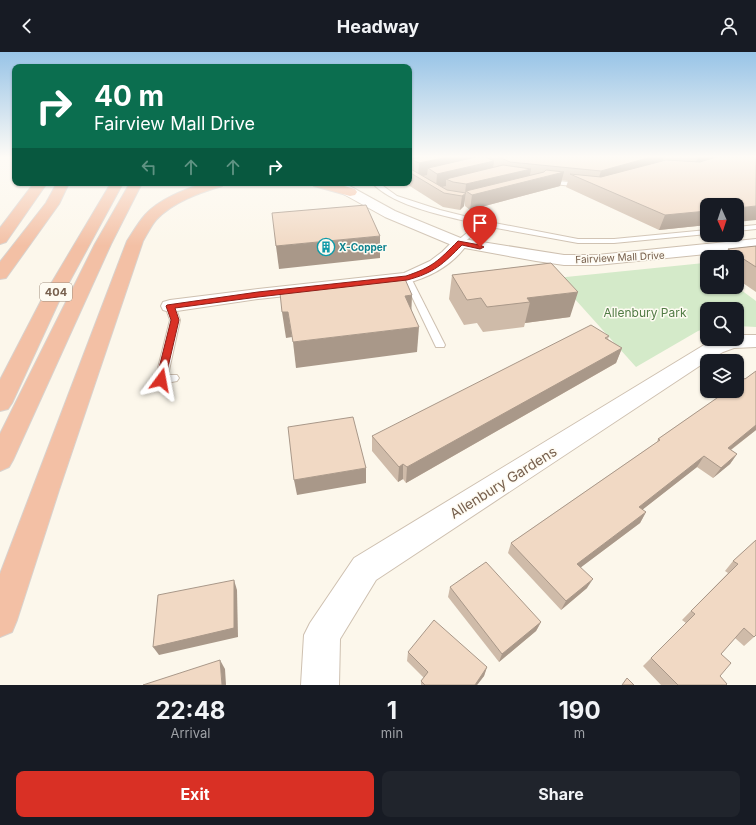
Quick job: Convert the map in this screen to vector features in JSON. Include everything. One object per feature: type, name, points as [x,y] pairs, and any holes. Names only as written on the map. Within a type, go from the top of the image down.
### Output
[{"type":"highway","points":[[0,239],[38,187]]},
{"type":"highway","points":[[0,274],[52,204],[61,187]]},
{"type":"highway","points":[[52,204],[71,187]]},
{"type":"highway","name":"404","points":[[0,403],[51,299],[115,187]]},
{"type":"highway","points":[[0,460],[103,244],[134,187]]},
{"type":"highway","points":[[0,620],[47,483],[135,241],[151,218],[174,200],[204,187]]},
{"type":"highway","points":[[331,187],[350,192]]},
{"type":"street","name":"Fairview Mall Drive","points":[[340,187],[390,214],[460,243],[564,260],[597,260],[756,244]]},
{"type":"street","points":[[170,306],[258,294],[407,278],[427,271],[440,263],[460,243]]},
{"type":"street","name":"Allenbury Gardens","points":[[320,685],[322,635],[365,569],[716,347],[732,342],[756,341]]},
{"type":"lane","points":[[380,187],[395,197],[438,212],[484,223],[578,241],[614,241],[700,233]]},
{"type":"lane","points":[[460,243],[484,223]]},
{"type":"lane","points":[[744,228],[756,227]]},
{"type":"lane","points":[[407,278],[440,345]]},
{"type":"lane","points":[[170,306],[175,320],[161,380],[173,378]]},
{"type":"green space","name":"Allenbury Park","points":[[700,263],[700,294],[744,294],[744,292],[756,301],[756,327],[744,326],[744,302],[700,302],[700,330],[636,367],[556,278]]},
{"type":"building","points":[[433,187],[441,187],[447,190],[466,193],[462,196],[444,193]]},
{"type":"building","points":[[484,187],[506,187],[472,195],[466,191]]},
{"type":"building","points":[[599,187],[756,187],[756,206],[744,207],[744,198],[700,198],[700,212],[665,215]]},
{"type":"building","points":[[366,205],[380,236],[276,246],[272,213]]},
{"type":"building","points":[[756,246],[756,267],[744,259],[744,250],[728,249]]},
{"type":"building","points":[[551,263],[578,292],[527,298],[530,302],[487,307],[481,298],[467,300],[452,275]]},
{"type":"building","points":[[405,279],[412,295],[405,296],[419,327],[293,342],[288,312],[282,312],[280,293]]},
{"type":"building","points":[[591,325],[609,336],[605,338],[622,348],[407,467],[403,464],[399,467],[372,436]]},
{"type":"building","points":[[756,371],[756,425],[728,448],[737,454],[721,468],[704,456],[639,507],[646,512],[577,564],[593,579],[566,601],[511,543],[660,440],[658,439],[717,398],[744,398],[745,379]]},
{"type":"building","points":[[353,417],[366,468],[294,480],[288,427]]},
{"type":"building","points":[[756,540],[756,635],[754,637],[744,628],[721,654],[731,663],[720,676],[727,684],[726,685],[678,685],[651,658],[695,614],[691,611],[738,564],[733,561]]},
{"type":"building","points":[[486,562],[541,622],[502,654],[450,587]]},
{"type":"building","points":[[234,580],[234,628],[153,647],[158,595]]},
{"type":"building","points":[[434,620],[487,667],[475,685],[425,685],[421,681],[428,672],[408,652]]},
{"type":"building","points":[[220,660],[222,685],[143,685]]},
{"type":"building","points":[[627,678],[634,685],[622,685]]},
{"type":"place","name":"X-Copper","points":[[326,247]]},
{"type":"route","points":[[161,380],[175,320],[170,306],[258,294],[407,278],[427,271],[440,263],[460,243],[480,247]]}]
